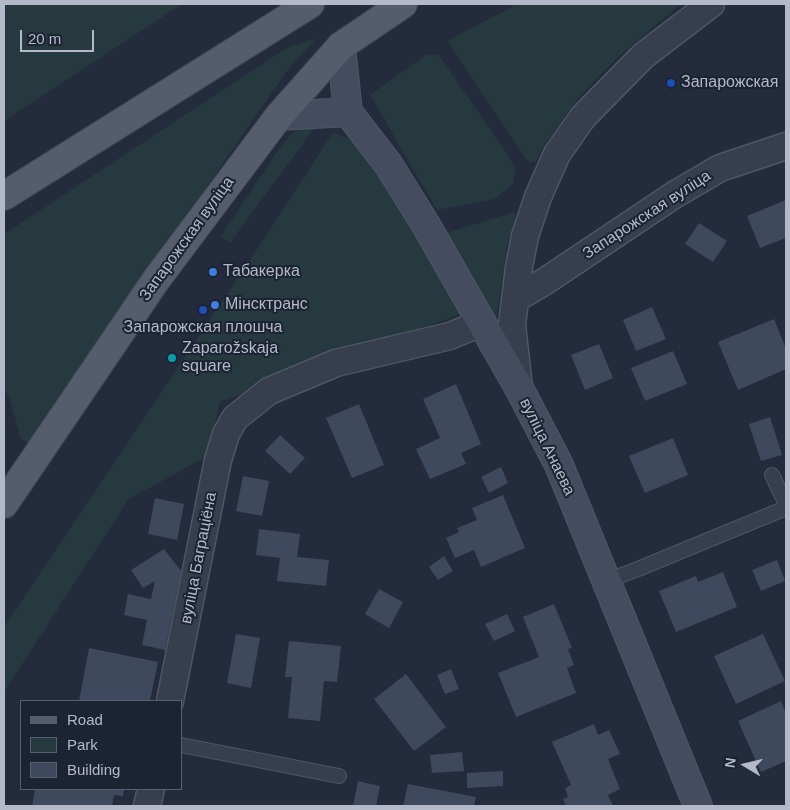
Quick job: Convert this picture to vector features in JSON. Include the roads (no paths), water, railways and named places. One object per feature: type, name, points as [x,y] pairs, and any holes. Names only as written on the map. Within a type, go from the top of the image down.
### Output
[{"type":"main road","points":[[4,196],[310,4]]},
{"type":"main road","name":"Запарожская вуліца","points":[[4,504],[156,280],[279,116],[341,46],[403,4]]},
{"type":"street","points":[[519,388],[512,324],[524,236],[538,197],[557,154],[583,118],[643,56],[711,4]]},
{"type":"street","points":[[279,116],[348,112],[341,46]]},
{"type":"street","name":"вуліца Анаева","points":[[348,112],[392,172],[426,225],[519,388],[559,465],[698,806]]},
{"type":"street","name":"Запарожская вуліца","points":[[515,299],[720,168],[786,146]]},
{"type":"street","name":"вуліца Баграціёна","points":[[170,700],[218,460],[226,434],[235,418],[270,391],[336,363],[450,336],[482,325]]},
{"type":"street","points":[[148,806],[151,790]]},
{"type":"lane","points":[[772,476],[786,504]]},
{"type":"lane","points":[[606,581],[786,508]]},
{"type":"lane","points":[[182,745],[339,776]]},
{"type":"place","name":"Запарожская","points":[[671,83]]},
{"type":"place","name":"Табакерка","points":[[213,272]]},
{"type":"place","name":"Мінсктранс","points":[[215,305]]},
{"type":"place","name":"Запарожская плошча","points":[[203,310]]},
{"type":"place","name":"Zaparožskaja square","points":[[172,358]]}]
